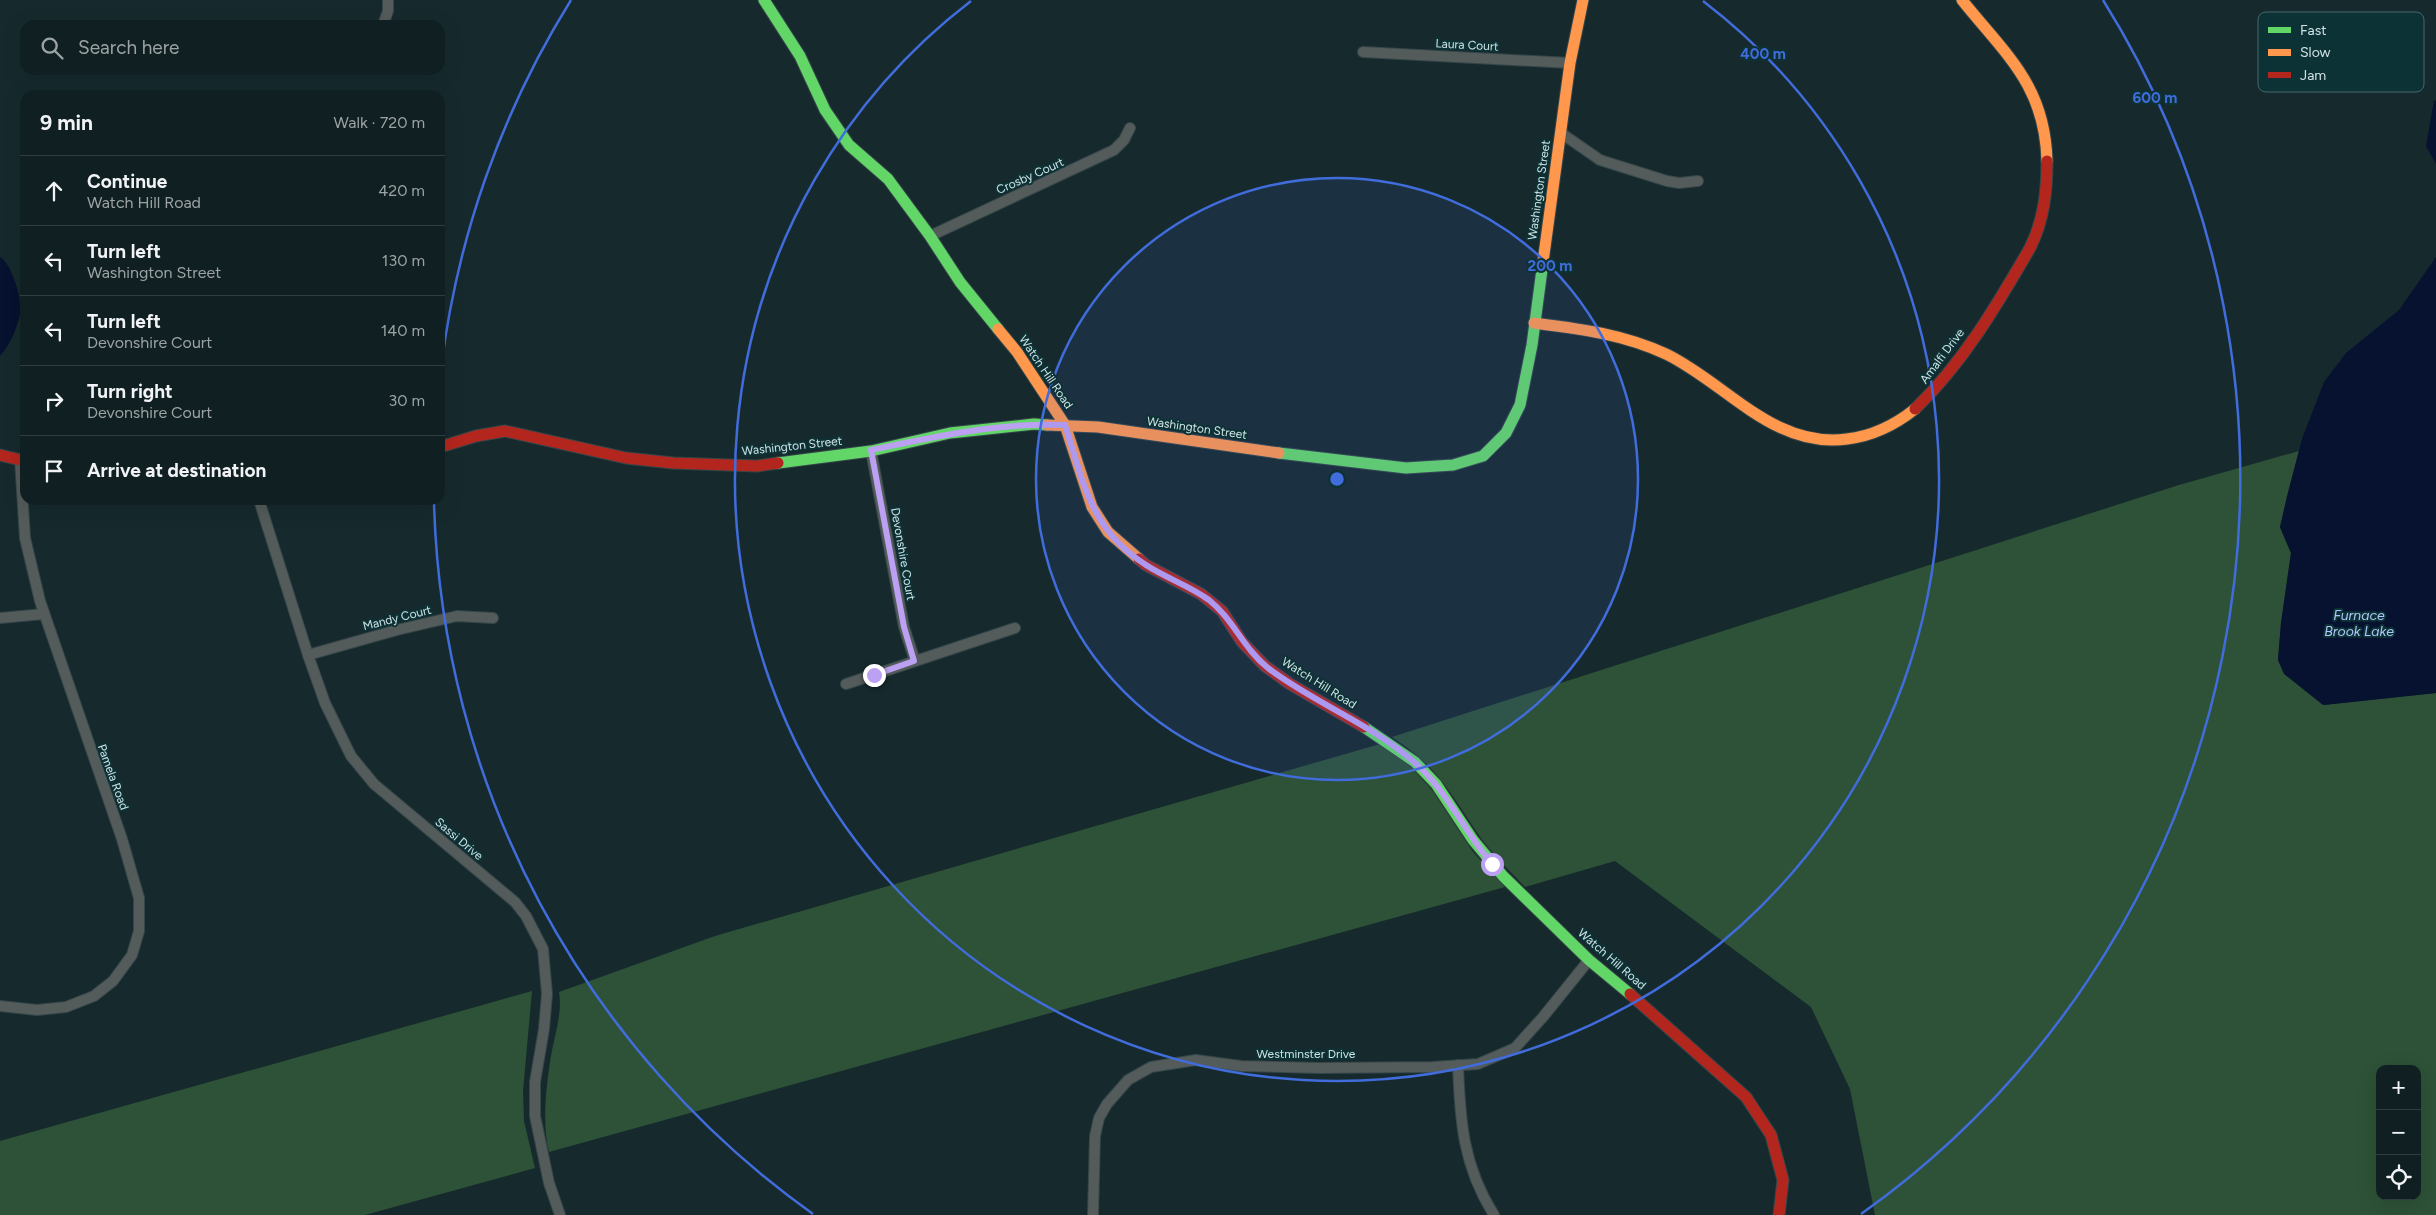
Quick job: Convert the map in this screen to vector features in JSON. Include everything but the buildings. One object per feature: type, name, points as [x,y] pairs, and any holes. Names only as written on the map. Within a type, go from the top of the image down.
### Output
[{"type":"street","points":[[385,20],[388,11],[388,0]]},
{"type":"street","name":"Watch Hill Road","points":[[764,0],[800,56],[825,110],[849,145],[888,179],[930,236],[960,282],[1017,352],[1065,425],[1092,507],[1108,532],[1146,565],[1201,594],[1222,611],[1242,642],[1266,666],[1290,684],[1376,734],[1415,762],[1439,789],[1472,840],[1492,864],[1588,960],[1640,1001],[1746,1097],[1771,1135],[1783,1180],[1779,1215]]},
{"type":"street","name":"Washington Street","points":[[445,445],[476,436],[505,431],[626,458],[673,463],[757,466],[871,450],[950,434],[1034,424],[1098,427],[1235,448],[1406,468],[1453,465],[1482,456],[1506,433],[1520,405],[1532,345],[1570,63],[1583,0]]},
{"type":"street","name":"Amalfi Drive","points":[[1534,323],[1610,332],[1646,344],[1693,369],[1751,412],[1776,427],[1793,434],[1833,441],[1867,436],[1900,420],[1918,408],[1943,382],[1985,321],[2037,233],[2046,201],[2048,164],[2043,119],[2037,100],[2014,60],[1982,26],[1962,0]]},
{"type":"street","name":"Laura Court","points":[[1363,52],[1570,63]]},
{"type":"street","name":"Crosby Court","points":[[930,236],[1114,150],[1124,140],[1130,128]]},
{"type":"street","points":[[1561,133],[1600,160],[1667,181],[1679,183],[1698,181]]},
{"type":"street","name":"Devonshire Court","points":[[871,450],[904,627],[914,661]]},
{"type":"street","points":[[0,454],[20,459]]},
{"type":"street","name":"Pamela Road","points":[[0,1006],[37,1010],[66,1007],[94,996],[113,981],[132,955],[139,931],[139,898],[122,839],[44,614],[25,538],[24,505]]},
{"type":"street","name":"Sassi Drive","points":[[261,505],[308,656],[325,703],[351,756],[374,784],[515,902],[526,916],[543,949],[547,1004],[535,1082],[535,1110],[549,1183],[560,1215]]},
{"type":"street","points":[[0,618],[44,614]]},
{"type":"street","name":"Mandy Court","points":[[308,656],[397,630],[457,616],[493,618]]},
{"type":"street","points":[[846,684],[1015,628]]},
{"type":"street","name":"Westminster Drive","points":[[1093,1215],[1095,1136],[1099,1118],[1107,1104],[1128,1080],[1152,1066],[1196,1060],[1241,1066],[1478,1064],[1515,1048],[1543,1017],[1588,960]]},
{"type":"street","points":[[1458,1065],[1460,1121],[1465,1146],[1477,1182],[1494,1215]]},
{"type":"green space","points":[[2299,451],[2280,527],[2291,553],[2278,660],[2284,673],[2324,705],[2436,693],[2436,1215],[1875,1215],[1850,1089],[1811,1007],[1615,861],[1525,887],[1487,846],[1449,790],[1431,768],[1392,737],[2179,485]]},
{"type":"green space","points":[[1380,744],[1411,767],[1432,790],[1473,852],[1505,887],[549,1152],[545,1119],[546,1095],[551,1053],[559,1018],[559,992],[715,936]]},
{"type":"green space","points":[[532,991],[523,1091],[524,1121],[535,1168],[365,1215],[0,1215],[0,1141]]},
{"type":"water","points":[[2434,100],[2436,101],[2436,164],[2426,146]]},
{"type":"water","points":[[0,257],[9,267],[16,283],[20,301],[20,314],[10,342],[0,356]]},
{"type":"water","name":"Furnace Brook Lake","points":[[2436,257],[2436,693],[2323,705],[2284,674],[2278,660],[2291,553],[2280,527],[2287,496],[2302,439],[2324,382],[2346,353],[2399,310]]},
{"type":"traffic: fast","points":[[764,0],[800,56],[825,110],[849,145],[888,179],[930,236],[960,282],[998,329]]},
{"type":"traffic: fast","points":[[1279,453],[1406,468],[1453,465],[1483,456],[1506,433],[1520,405],[1532,345],[1543,262]]},
{"type":"traffic: fast","points":[[778,463],[871,451],[950,433],[1034,424],[1047,425]]},
{"type":"traffic: fast","points":[[1364,727],[1415,762],[1436,784],[1473,840],[1503,876],[1589,960],[1630,994]]},
{"type":"traffic: slow","points":[[1543,262],[1570,63],[1583,0]]},
{"type":"traffic: slow","points":[[1962,0],[2008,55],[2031,91],[2045,135],[2047,161]]},
{"type":"traffic: slow","points":[[1534,323],[1601,333],[1650,347],[1688,366],[1773,424],[1796,434],[1821,439],[1857,438],[1883,429],[1915,409]]},
{"type":"traffic: slow","points":[[998,329],[1017,352],[1065,425],[1092,507],[1108,532],[1139,559]]},
{"type":"traffic: slow","points":[[1047,425],[1098,427],[1279,453]]},
{"type":"traffic: jam","points":[[1915,409],[1964,353],[1992,312],[2030,248],[2042,216],[2047,161]]},
{"type":"traffic: jam","points":[[445,445],[476,436],[505,431],[626,458],[673,463],[757,466],[778,463]]},
{"type":"traffic: jam","points":[[0,455],[20,460]]},
{"type":"traffic: jam","points":[[1139,559],[1146,565],[1201,594],[1222,611],[1242,642],[1265,666],[1290,684],[1364,727]]},
{"type":"traffic: jam","points":[[1630,994],[1746,1097],[1771,1135],[1783,1180],[1779,1215]]},
{"type":"route","points":[[874,675],[914,661],[904,627],[871,450],[950,434],[1034,424],[1065,425],[1092,507],[1108,532],[1146,565],[1201,594],[1222,611],[1231,621],[1242,642],[1266,666],[1290,684],[1376,734],[1415,762],[1436,784],[1472,840],[1492,864]]}]
